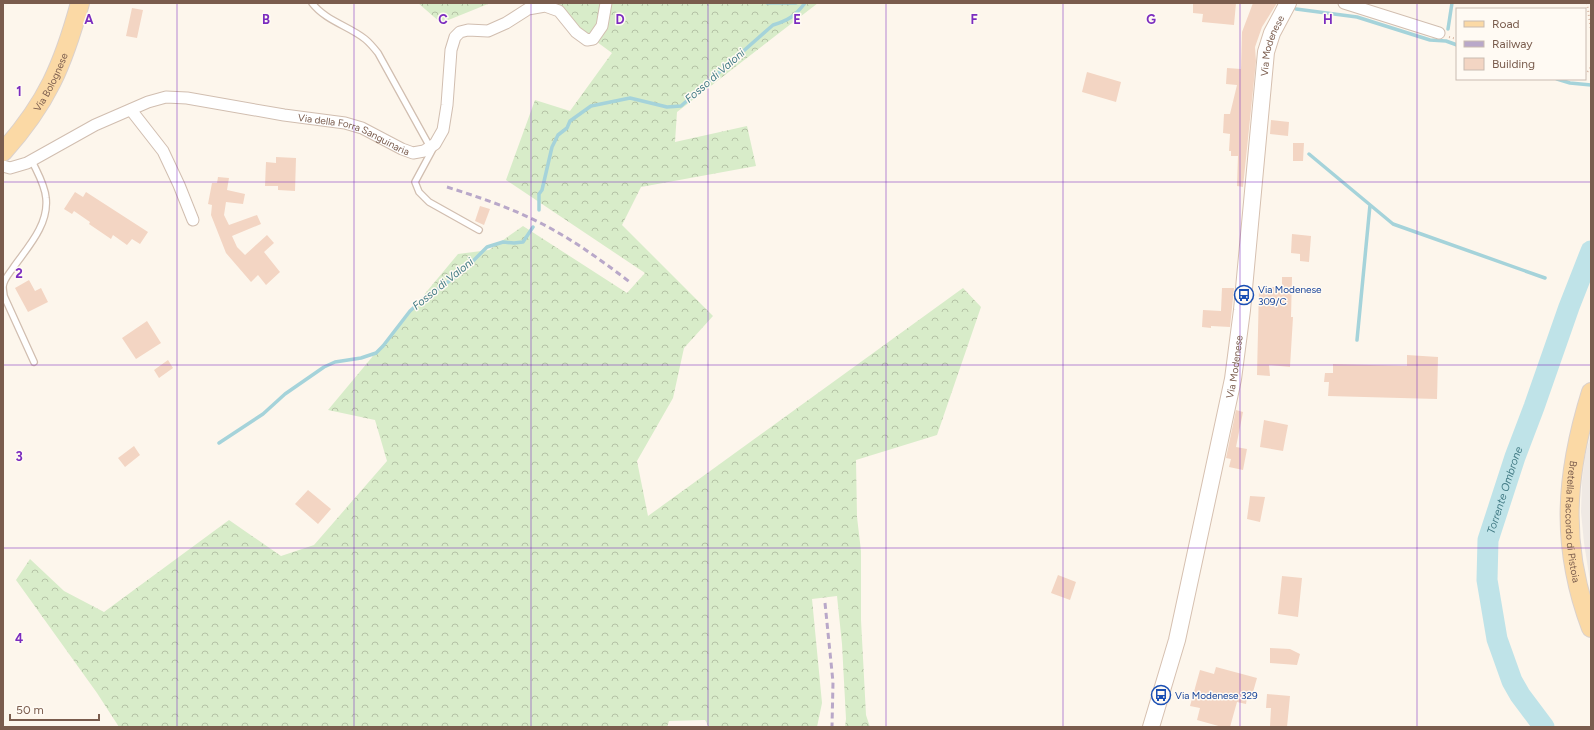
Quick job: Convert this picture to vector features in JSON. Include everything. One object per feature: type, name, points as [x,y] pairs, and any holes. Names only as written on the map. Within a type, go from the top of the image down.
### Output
[{"type":"main road","name":"Via Bolognese","points":[[3,152],[33,116],[51,86],[68,44],[80,3]]},
{"type":"main road","name":"Bretella Raccordo di Pistoia","points":[[1591,392],[1572,469],[1570,527],[1571,554],[1577,585],[1591,628]]},
{"type":"street","points":[[432,145],[443,130],[447,105],[450,50],[455,37],[460,32],[468,30],[488,31],[506,23],[528,9],[545,6],[559,11],[576,32],[587,40],[593,39],[602,26],[606,3]]},
{"type":"street","name":"Via Modenese","points":[[1151,727],[1178,640],[1233,379],[1244,296],[1266,52],[1272,34],[1288,3]]},
{"type":"street","points":[[1344,3],[1439,33]]},
{"type":"street","name":"Via della Forra Sanguinaria","points":[[3,166],[10,168],[16,167],[32,161],[95,125],[148,102],[166,97],[187,98],[284,115],[345,123],[362,128],[402,149],[413,153],[424,151],[432,145]]},
{"type":"street","points":[[131,110],[163,151],[193,220]]},
{"type":"lane","points":[[312,3],[324,14],[364,38],[371,44],[378,53],[432,145],[436,144],[415,182],[419,192],[429,202],[479,230]]},
{"type":"lane","points":[[32,161],[44,187],[46,209],[43,222],[36,235],[9,274],[3,287],[4,296],[34,362]]},
{"type":"path","points":[[1587,3],[1591,30]]},
{"type":"shaded area","points":[[1591,432],[1591,587],[1581,512],[1582,481],[1585,457]]},
{"type":"green space","points":[[418,3],[506,3],[488,4],[441,23]]},
{"type":"green space","points":[[544,3],[818,3],[677,112],[675,142],[747,126],[756,166],[641,187],[622,225],[713,316],[684,348],[673,398],[637,461],[648,516],[963,288],[981,307],[937,435],[856,460],[857,517],[861,551],[861,620],[866,715],[870,727],[845,727],[846,719],[842,644],[837,596],[812,599],[822,703],[817,727],[709,727],[705,720],[669,721],[667,727],[119,727],[97,693],[16,580],[30,559],[64,591],[104,612],[229,520],[281,556],[314,545],[387,461],[375,420],[328,410],[458,254],[489,250],[523,226],[627,293],[645,273],[506,180],[535,100],[570,111],[612,53]]},
{"type":"building","points":[[1193,3],[1236,3],[1234,25],[1202,22],[1203,14],[1193,13]]},
{"type":"building","points":[[1253,3],[1277,3],[1262,27],[1255,47],[1256,61],[1243,187],[1237,186],[1238,156],[1231,156],[1231,151],[1229,151],[1230,134],[1223,133],[1224,114],[1230,114],[1237,85],[1226,84],[1227,68],[1241,69],[1242,32]]},
{"type":"building","points":[[132,8],[143,10],[137,38],[126,36]]},
{"type":"building","points":[[1087,72],[1121,82],[1116,102],[1082,92]]},
{"type":"building","points":[[1271,120],[1289,122],[1288,136],[1270,134]]},
{"type":"building","points":[[1293,143],[1304,143],[1303,161],[1293,161]]},
{"type":"building","points":[[276,157],[296,158],[295,191],[278,190],[278,186],[265,186],[266,162],[276,163]]},
{"type":"building","points":[[218,177],[229,178],[227,190],[245,194],[243,204],[226,202],[224,215],[229,225],[257,215],[261,224],[232,236],[237,247],[245,255],[267,235],[274,243],[264,252],[280,272],[266,285],[258,275],[251,282],[226,253],[211,215],[212,205],[208,204],[212,183],[217,183]]},
{"type":"building","points":[[75,192],[83,197],[86,192],[148,232],[140,244],[132,239],[127,245],[113,235],[111,239],[89,224],[90,222],[74,211],[72,214],[64,209]]},
{"type":"building","points":[[480,206],[490,209],[484,225],[475,221]]},
{"type":"building","points":[[1292,234],[1311,236],[1309,262],[1300,261],[1300,254],[1291,253]]},
{"type":"building","points":[[1282,277],[1292,277],[1291,317],[1293,317],[1290,367],[1269,365],[1270,376],[1257,375],[1259,287],[1282,287]]},
{"type":"building","points":[[29,280],[35,291],[41,288],[48,302],[28,312],[15,288]]},
{"type":"building","points":[[1222,288],[1234,288],[1230,327],[1202,327],[1203,310],[1221,311]]},
{"type":"building","points":[[147,321],[161,343],[136,359],[122,338]]},
{"type":"building","points":[[1407,355],[1438,357],[1437,399],[1328,396],[1329,382],[1324,382],[1325,373],[1333,373],[1333,364],[1407,366]]},
{"type":"building","points":[[168,360],[173,368],[159,378],[154,370]]},
{"type":"building","points":[[1236,410],[1243,412],[1236,447],[1247,449],[1243,470],[1229,467],[1231,459],[1226,458]]},
{"type":"building","points":[[1264,420],[1288,425],[1283,451],[1260,447]]},
{"type":"building","points":[[134,446],[140,455],[125,467],[118,458]]},
{"type":"building","points":[[308,490],[331,509],[318,524],[295,504]]},
{"type":"building","points":[[1250,496],[1265,497],[1260,522],[1247,519]]},
{"type":"building","points":[[1058,575],[1076,582],[1070,600],[1051,593]]},
{"type":"building","points":[[1282,576],[1302,578],[1298,617],[1278,614]]},
{"type":"building","points":[[1270,648],[1290,649],[1300,654],[1297,665],[1270,663]]},
{"type":"building","points":[[1216,667],[1257,678],[1251,699],[1247,698],[1246,704],[1237,702],[1230,727],[1222,727],[1197,720],[1200,708],[1190,706],[1200,670],[1214,674]]},
{"type":"building","points":[[1267,694],[1290,696],[1287,727],[1270,726],[1271,708],[1266,708]]},
{"type":"waterway","points":[[767,3],[796,3]]},
{"type":"waterway","name":"Fosso di Valoni","points":[[539,210],[539,194],[542,190],[552,147],[558,135],[567,128],[570,121],[591,106],[630,98],[667,107],[681,106],[773,25],[791,17],[805,3]]},
{"type":"waterway","points":[[1448,29],[1452,3]]},
{"type":"waterway","points":[[1296,9],[1357,17],[1430,40],[1446,41],[1456,45]]},
{"type":"waterway","points":[[1560,80],[1570,83],[1591,85]]},
{"type":"waterway","points":[[1309,154],[1393,224],[1545,278]]},
{"type":"waterway","points":[[1357,340],[1370,205]]},
{"type":"waterway","name":"Fosso di Valoni","points":[[219,443],[263,414],[285,394],[324,367],[335,362],[361,358],[376,353],[410,311],[421,301],[462,272],[487,247],[503,242],[523,242],[533,227]]},
{"type":"waterway","name":"Torrente Ombrone","points":[[1544,727],[1520,695],[1512,681],[1497,639],[1487,580],[1488,540],[1515,457],[1569,307],[1591,251]]},
{"type":"railway","points":[[447,187],[499,205],[550,228],[592,254],[631,283]]},
{"type":"railway","points":[[825,603],[833,682],[832,727]]},
{"type":"place","name":"Via Modenese 309/C","points":[[1244,295]]},
{"type":"place","name":"Via Modenese 329","points":[[1161,695]]}]
